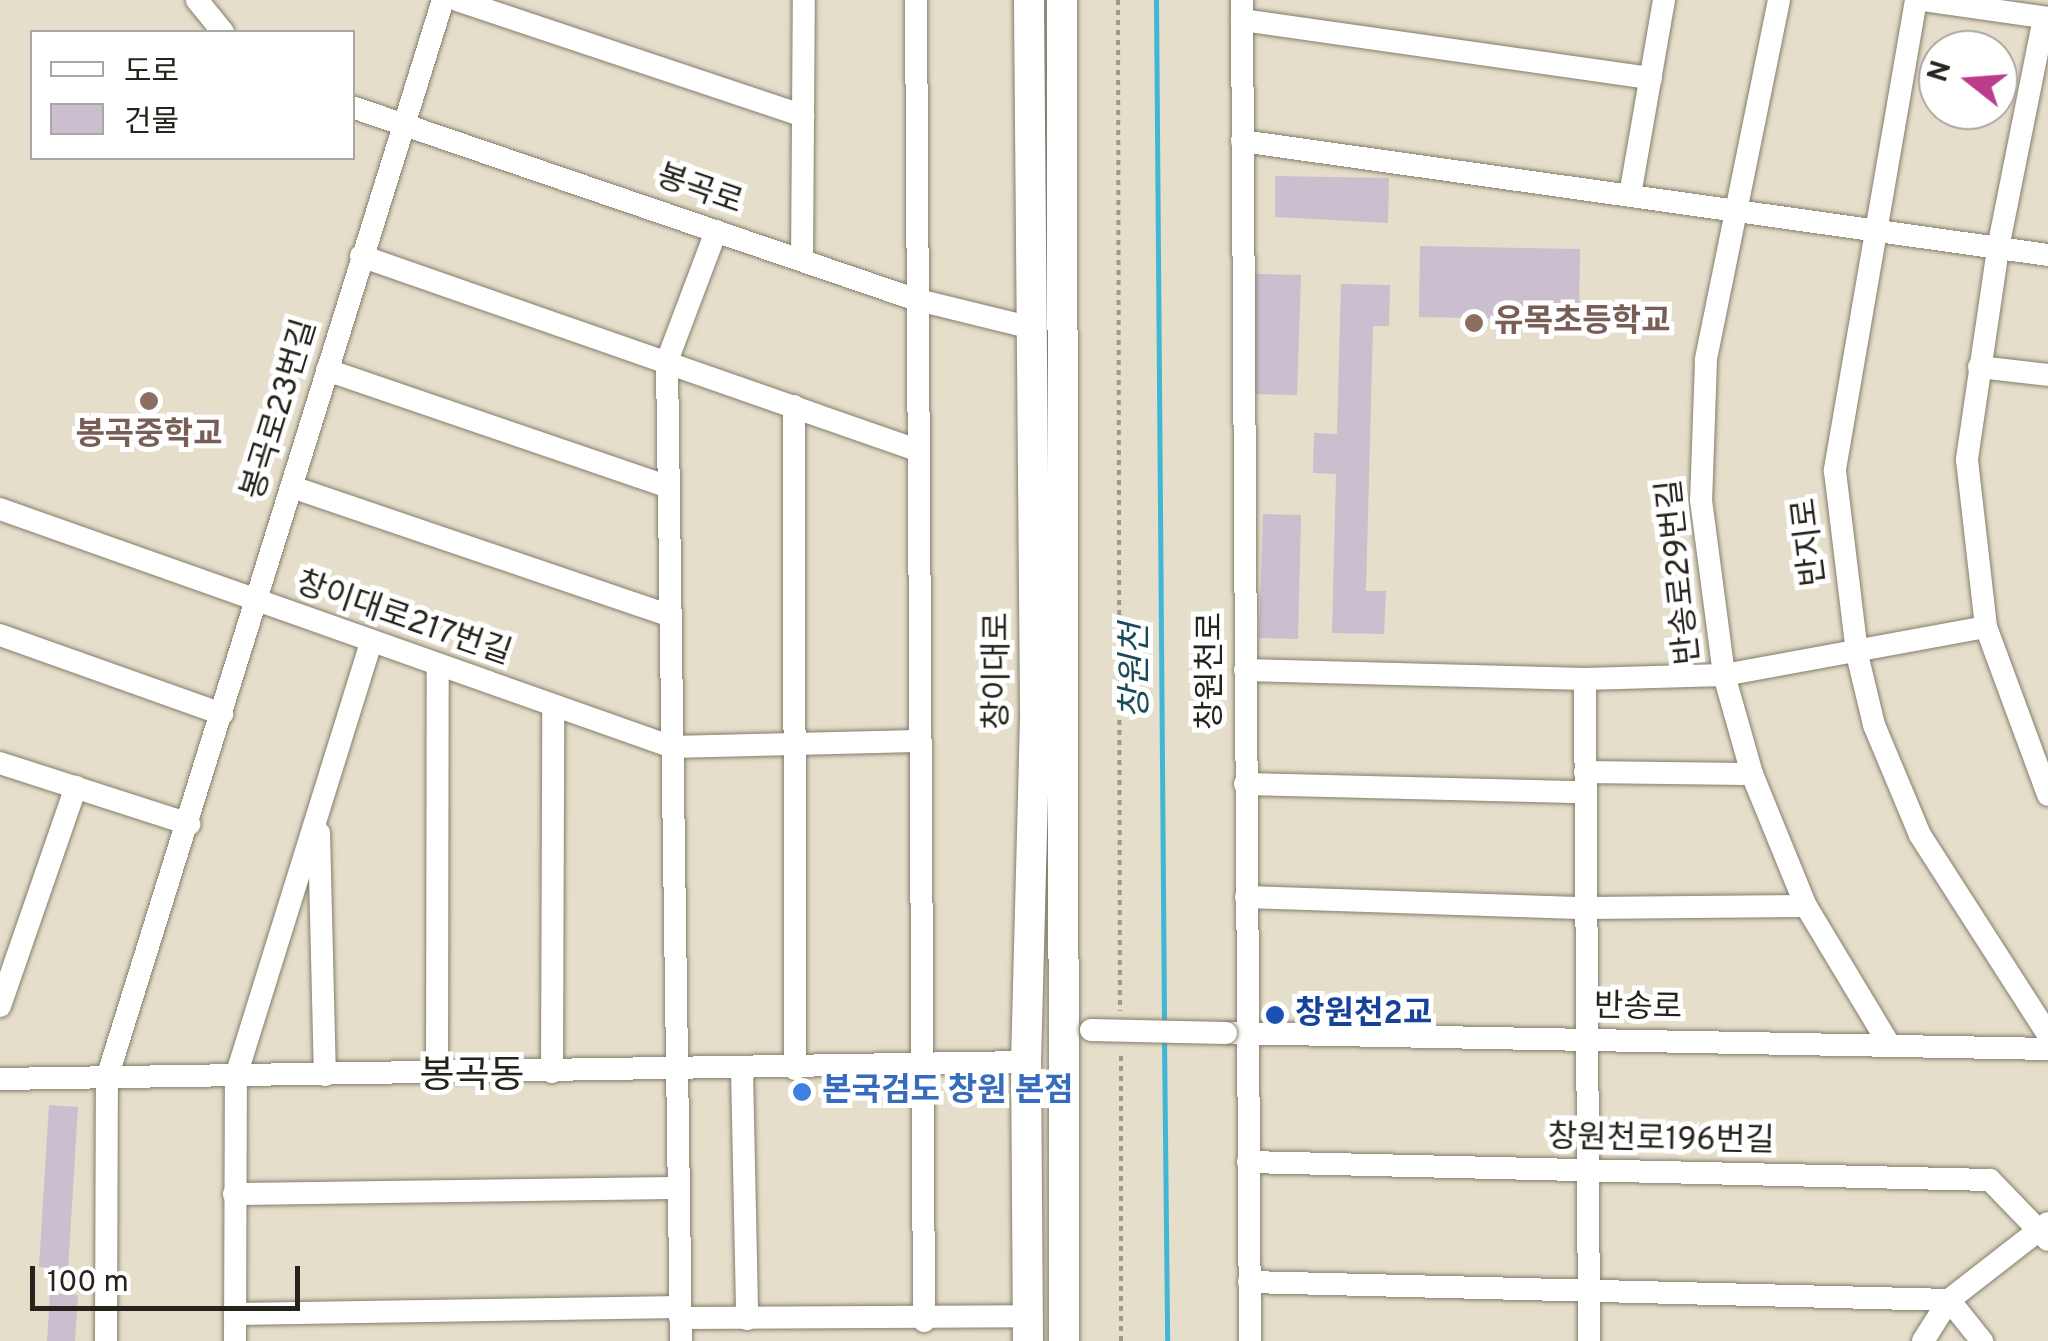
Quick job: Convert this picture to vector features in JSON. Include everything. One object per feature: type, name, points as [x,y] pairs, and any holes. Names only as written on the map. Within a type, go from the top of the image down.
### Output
[{"type":"main road","name":"창이대로","points":[[1028,1328],[1026,1062],[1035,708],[1028,327],[1029,0]]},
{"type":"main road","name":"창이대로","points":[[1062,0],[1061,335],[1078,1029],[1064,1341]]},
{"type":"main road","points":[[1028,327],[1061,335]]},
{"type":"street","points":[[198,0],[220,30]]},
{"type":"street","name":"봉곡로23번길","points":[[106,1341],[107,1078],[257,604],[401,124],[443,0]]},
{"type":"street","points":[[458,0],[803,116]]},
{"type":"street","points":[[802,260],[804,0]]},
{"type":"street","points":[[916,0],[914,449],[924,1321]]},
{"type":"street","points":[[1630,196],[1664,0]]},
{"type":"street","name":"반송로29번길","points":[[1779,0],[1706,360],[1701,500],[1724,675],[1752,774],[1806,906],[1890,1046]]},
{"type":"street","points":[[1919,0],[2046,18],[1998,248],[1966,460],[1986,627],[2048,795]]},
{"type":"street","name":"반지로","points":[[1919,0],[1835,471],[1858,654],[1874,725],[1920,836],[2048,1034]]},
{"type":"street","points":[[1242,10],[1651,78]]},
{"type":"street","name":"창원천로","points":[[1242,10],[1246,898],[1236,1033],[1248,1162],[1250,1341]]},
{"type":"street","name":"봉곡로","points":[[355,107],[914,299],[1028,327]]},
{"type":"street","points":[[2024,131],[2048,134]]},
{"type":"street","points":[[1242,141],[2048,255]]},
{"type":"street","points":[[680,1322],[667,361],[716,231]]},
{"type":"street","points":[[361,256],[914,449]]},
{"type":"street","points":[[1979,367],[2048,375]]},
{"type":"street","points":[[327,370],[669,487]]},
{"type":"street","points":[[794,406],[795,1069]]},
{"type":"street","points":[[292,487],[670,616]]},
{"type":"street","name":"창이대로217번길","points":[[0,510],[257,604],[672,747],[916,741]]},
{"type":"street","points":[[1245,670],[1584,679],[1724,675],[1858,654],[1986,627]]},
{"type":"street","points":[[0,635],[222,714]]},
{"type":"street","points":[[235,1341],[236,1076],[371,643]]},
{"type":"street","points":[[437,1074],[438,666]]},
{"type":"street","points":[[1584,679],[1589,1341]]},
{"type":"street","points":[[552,1072],[553,706]]},
{"type":"street","points":[[0,764],[189,824]]},
{"type":"street","points":[[1245,784],[1584,782],[1752,774]]},
{"type":"street","points":[[0,1006],[76,787]]},
{"type":"street","points":[[318,813],[325,1075]]},
{"type":"street","points":[[1246,898],[1586,908],[1806,906]]},
{"type":"street","points":[[1029,1026],[1078,1029]]},
{"type":"street","name":"반송로","points":[[1078,1029],[2048,1050]]},
{"type":"street","points":[[0,1079],[923,1068],[1026,1062]]},
{"type":"street","points":[[742,1070],[748,1319]]},
{"type":"street","name":"창원천로196번길","points":[[1248,1162],[1990,1180],[2045,1231]]},
{"type":"street","points":[[234,1194],[679,1188]]},
{"type":"street","points":[[1923,1341],[1949,1300],[2045,1231]]},
{"type":"street","points":[[1250,1282],[1588,1287],[1949,1300],[1982,1341]]},
{"type":"street","points":[[235,1314],[680,1322],[924,1321],[1028,1328]]},
{"type":"path","points":[[1118,0],[1120,1014]]},
{"type":"path","points":[[1120,1032],[1120,1341]]},
{"type":"building","points":[[1275,176],[1389,178],[1388,223],[1275,217]]},
{"type":"building","points":[[1420,246],[1580,249],[1579,320],[1419,317]]},
{"type":"building","points":[[1255,274],[1301,275],[1297,395],[1252,394]]},
{"type":"building","points":[[1341,284],[1390,285],[1389,326],[1373,326],[1366,591],[1386,591],[1384,634],[1332,633],[1336,474],[1313,473],[1314,433],[1337,434]]},
{"type":"building","points":[[1263,514],[1301,515],[1298,639],[1259,638]]},
{"type":"building","points":[[49,1105],[78,1107],[68,1269],[39,1267]]},
{"type":"building","points":[[50,1293],[78,1295],[75,1341],[47,1341]]},
{"type":"waterway","name":"창원천","points":[[1156,0],[1164,1027]]},
{"type":"waterway","name":"창원천","points":[[1164,1038],[1167,1341]]},
{"type":"place","name":"유목초등학교","points":[[1474,323]]},
{"type":"place","name":"봉곡중학교","points":[[149,401]]},
{"type":"place","name":"창원천2교","points":[[1275,1015]]},
{"type":"place","name":"본국검도 창원 본점","points":[[802,1092]]},
{"type":"district","name":"봉곡동","points":[[472,1078]]}]
